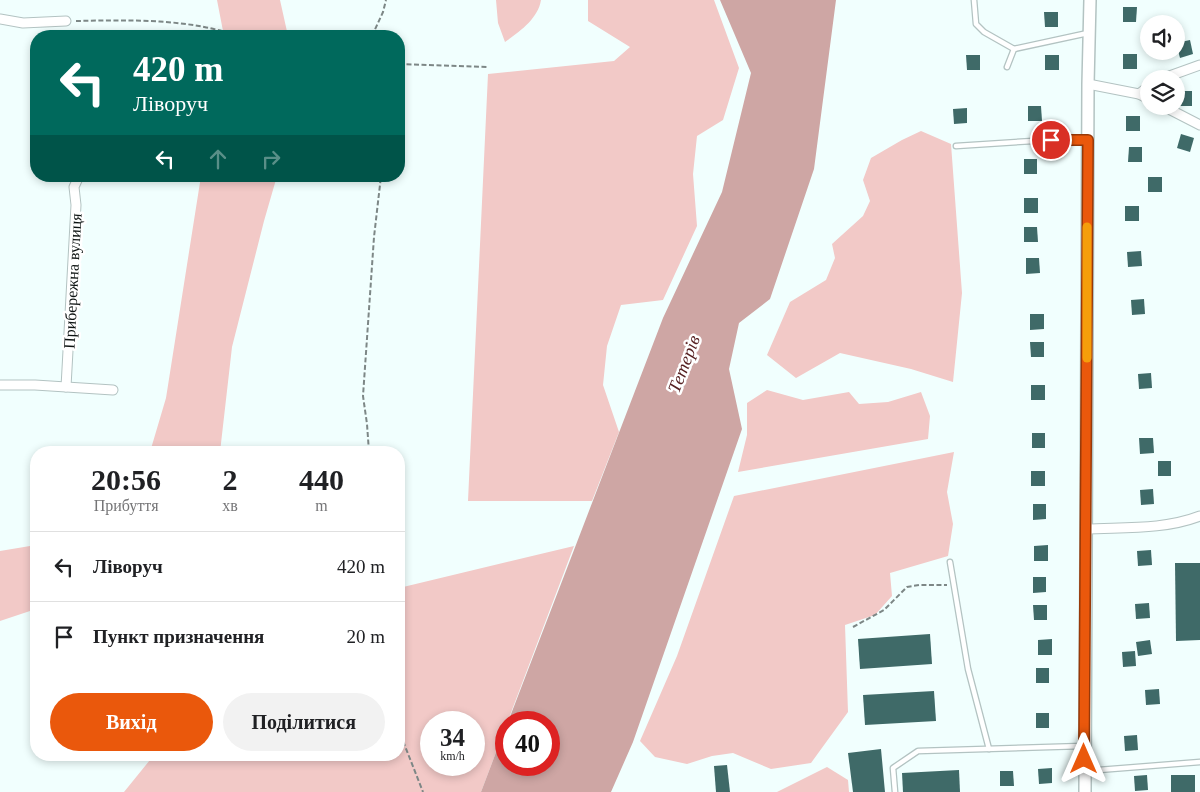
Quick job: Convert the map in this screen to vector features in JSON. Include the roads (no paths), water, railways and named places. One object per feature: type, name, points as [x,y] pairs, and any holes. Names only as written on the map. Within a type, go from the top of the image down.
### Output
[{"type":"street","points":[[1084,792],[1090,0]]},
{"type":"street","points":[[0,19],[23,23],[66,21]]},
{"type":"street","points":[[1185,70],[1200,65]]},
{"type":"street","points":[[1088,84],[1139,94]]},
{"type":"street","points":[[1181,115],[1200,125]]},
{"type":"street","name":"Прибережна вулиця","points":[[66,387],[76,205],[74,187],[76,182]]},
{"type":"street","points":[[0,385],[113,390]]},
{"type":"street","points":[[1086,529],[1161,525],[1190,520],[1200,516]]},
{"type":"lane","points":[[974,0],[976,24],[984,32],[1014,49],[1089,33]]},
{"type":"lane","points":[[1007,66],[1014,49]]},
{"type":"lane","points":[[956,146],[1088,140]]},
{"type":"lane","points":[[950,562],[968,669],[989,749]]},
{"type":"lane","points":[[895,792],[893,768],[918,751],[1085,746]]},
{"type":"lane","points":[[1084,771],[1200,762]]},
{"type":"water","name":"Тетерів","points":[[720,0],[836,0],[814,169],[770,299],[739,323],[729,369],[742,429],[633,742],[611,792],[481,792],[495,755],[495,776],[560,776],[560,711],[512,711],[663,318],[722,192],[751,73]]}]
